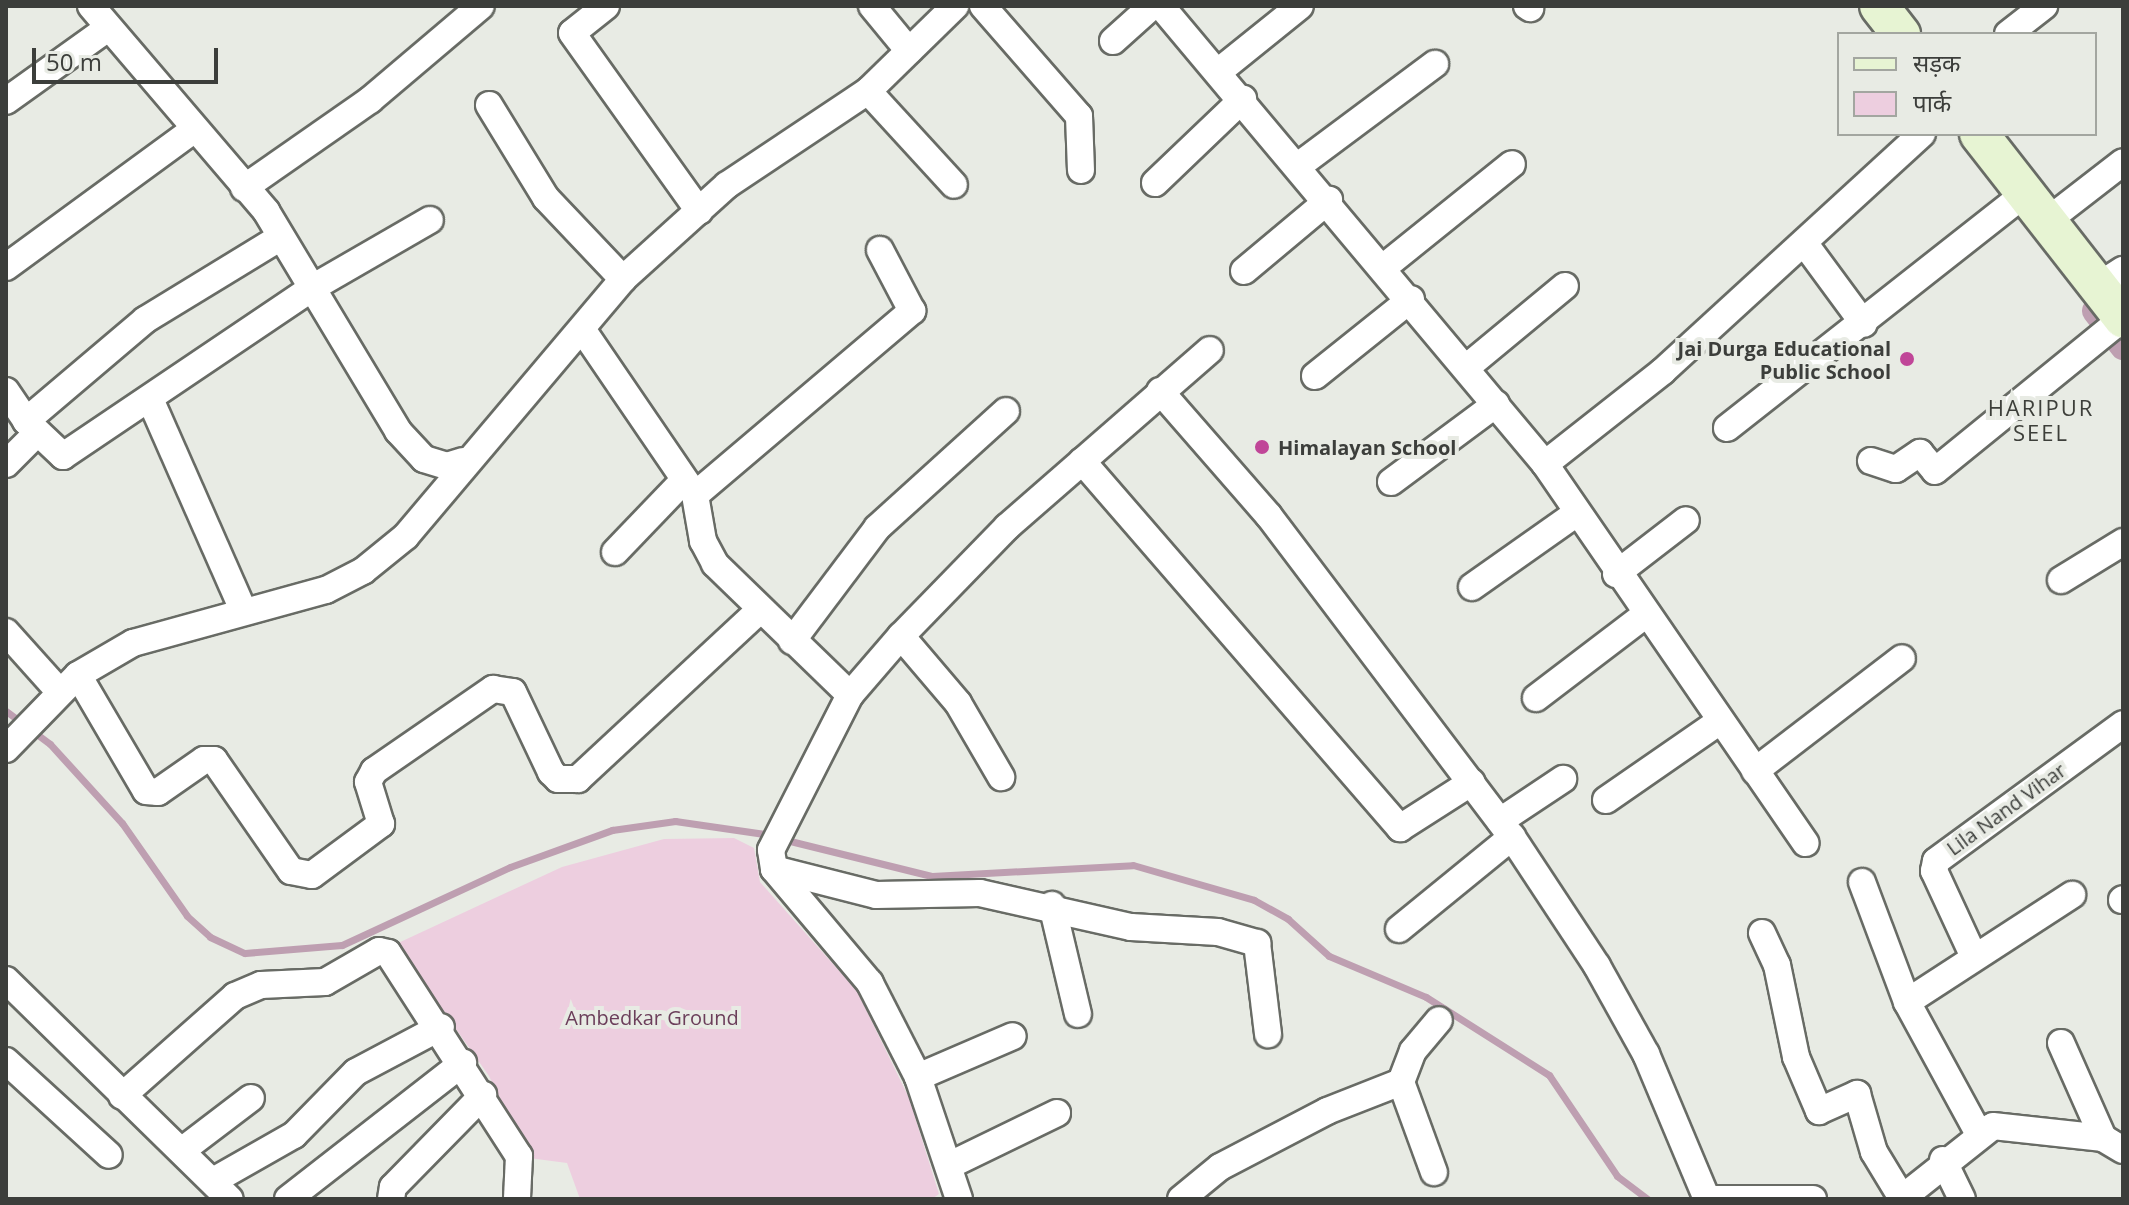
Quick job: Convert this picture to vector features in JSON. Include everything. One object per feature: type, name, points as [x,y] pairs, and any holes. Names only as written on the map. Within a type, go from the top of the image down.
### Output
[{"type":"main road","points":[[1879,6],[1899,32]]},
{"type":"main road","points":[[1980,136],[2024,206],[2111,278],[2117,324]]},
{"type":"street","points":[[244,188],[370,100],[481,6]]},
{"type":"street","points":[[606,6],[572,33],[699,211]]},
{"type":"street","points":[[872,6],[909,51]]},
{"type":"street","points":[[8,748],[63,688],[133,643],[243,610],[326,590],[363,571],[406,536],[463,461],[584,332],[623,279],[727,185],[868,91],[955,6]]},
{"type":"street","points":[[983,6],[1079,116],[1081,170]]},
{"type":"street","points":[[1113,41],[1152,6]]},
{"type":"street","points":[[1161,6],[1329,200],[1545,464],[1616,574],[1805,843]]},
{"type":"street","points":[[1218,72],[1300,6]]},
{"type":"street","points":[[2011,32],[2044,6]]},
{"type":"street","points":[[6,101],[97,12],[281,237],[398,431],[424,459],[447,466],[463,461]]},
{"type":"street","points":[[1298,166],[1435,64]]},
{"type":"street","points":[[868,91],[954,185]]},
{"type":"street","points":[[1155,183],[1243,99]]},
{"type":"street","points":[[489,105],[546,198],[623,279]]},
{"type":"street","points":[[6,267],[192,131]]},
{"type":"street","points":[[1545,464],[1663,371],[1920,136]]},
{"type":"street","points":[[1727,428],[2024,206],[2123,162]]},
{"type":"street","points":[[1384,267],[1512,164]]},
{"type":"street","points":[[1244,271],[1329,200]]},
{"type":"street","points":[[6,391],[32,427],[63,456],[312,288],[430,220]]},
{"type":"street","points":[[6,464],[32,427],[145,320],[281,237]]},
{"type":"street","points":[[1805,244],[1864,324]]},
{"type":"street","points":[[615,552],[689,488],[912,311],[880,250]]},
{"type":"street","points":[[1467,367],[1565,286]]},
{"type":"street","points":[[1315,376],[1411,299]]},
{"type":"street","points":[[1871,461],[1896,469],[1920,453],[1935,471],[2117,324]]},
{"type":"street","points":[[584,332],[689,488],[709,554],[760,610],[850,695]]},
{"type":"street","points":[[774,848],[850,695],[901,636],[1082,461],[1210,350]]},
{"type":"street","points":[[1160,391],[1269,516],[1506,829],[1597,966],[1646,1054],[1707,1199],[1813,1199]]},
{"type":"street","points":[[150,399],[243,610]]},
{"type":"street","points":[[1391,482],[1496,404]]},
{"type":"street","points":[[792,641],[877,528],[1006,411]]},
{"type":"street","points":[[1082,461],[1400,828],[1472,782]]},
{"type":"street","points":[[1472,587],[1577,513]]},
{"type":"street","points":[[1616,574],[1686,520]]},
{"type":"street","points":[[2061,580],[2123,542]]},
{"type":"street","points":[[6,632],[63,688],[146,791],[158,792],[204,760],[214,760],[291,871],[312,875],[381,824],[368,782],[374,771],[493,689],[513,692],[551,772],[558,779],[578,779],[760,610]]},
{"type":"street","points":[[1536,698],[1645,615]]},
{"type":"street","points":[[901,636],[958,703],[1001,777]]},
{"type":"street","points":[[1755,771],[1902,658]]},
{"type":"street","points":[[1606,800],[1720,721]]},
{"type":"street","name":"Lila Nand Vihar","points":[[1974,957],[1934,871],[1936,861],[2123,724]]},
{"type":"street","points":[[1399,929],[1563,779]]},
{"type":"street","points":[[774,848],[876,895],[980,893],[1052,905],[1131,927],[1218,932],[1257,943],[1268,1034]]},
{"type":"street","points":[[774,848],[870,983],[918,1077],[959,1199]]},
{"type":"street","points":[[1862,882],[1907,1002],[1978,1132]]},
{"type":"street","points":[[1907,1002],[2072,895]]},
{"type":"street","points":[[1052,905],[1078,1014]]},
{"type":"street","points":[[1762,933],[1777,965],[1796,1057],[1819,1111],[1857,1094],[1874,1152],[1901,1199],[1978,1132],[2026,1126],[2113,1144]]},
{"type":"street","points":[[122,1096],[235,996],[261,985],[325,982],[379,951],[388,953],[441,1027],[519,1156],[517,1199]]},
{"type":"street","points":[[6,980],[122,1096],[184,1149],[222,1190],[294,1135],[356,1072],[441,1027]]},
{"type":"street","points":[[1434,1172],[1401,1082],[1413,1051],[1439,1020]]},
{"type":"street","points":[[918,1077],[1013,1036]]},
{"type":"street","points":[[2061,1043],[2113,1144]]},
{"type":"street","points":[[6,1061],[109,1155]]},
{"type":"street","points":[[288,1199],[463,1063]]},
{"type":"street","points":[[1181,1199],[1234,1160],[1327,1111],[1401,1082]]},
{"type":"street","points":[[391,1199],[393,1187],[483,1095]]},
{"type":"street","points":[[184,1149],[251,1098]]},
{"type":"street","points":[[950,1165],[1057,1113]]},
{"type":"street","points":[[1943,1160],[1962,1199]]},
{"type":"green space","name":"Ambedkar Ground","points":[[734,838],[754,848],[760,882],[857,991],[909,1098],[939,1194],[932,1199],[580,1199],[567,1163],[529,1158],[489,1076],[396,944],[562,867],[664,839]]},
{"type":"waterway","points":[[2095,311],[2123,347]]},
{"type":"waterway","points":[[6,711],[50,744],[122,823],[187,916],[210,937],[245,953],[342,945],[510,867],[612,830],[675,821],[771,835]]},
{"type":"waterway","points":[[782,839],[932,876],[1133,865],[1254,900],[1288,919],[1329,956],[1426,997],[1549,1075],[1617,1176],[1648,1199]]},
{"type":"place","name":"Jai Durga Educational Public School","points":[[1907,359]]},
{"type":"place","name":"Himalayan School","points":[[1262,447]]},
{"type":"district","name":"HARIPUR SEEL","points":[[2041,420]]}]
